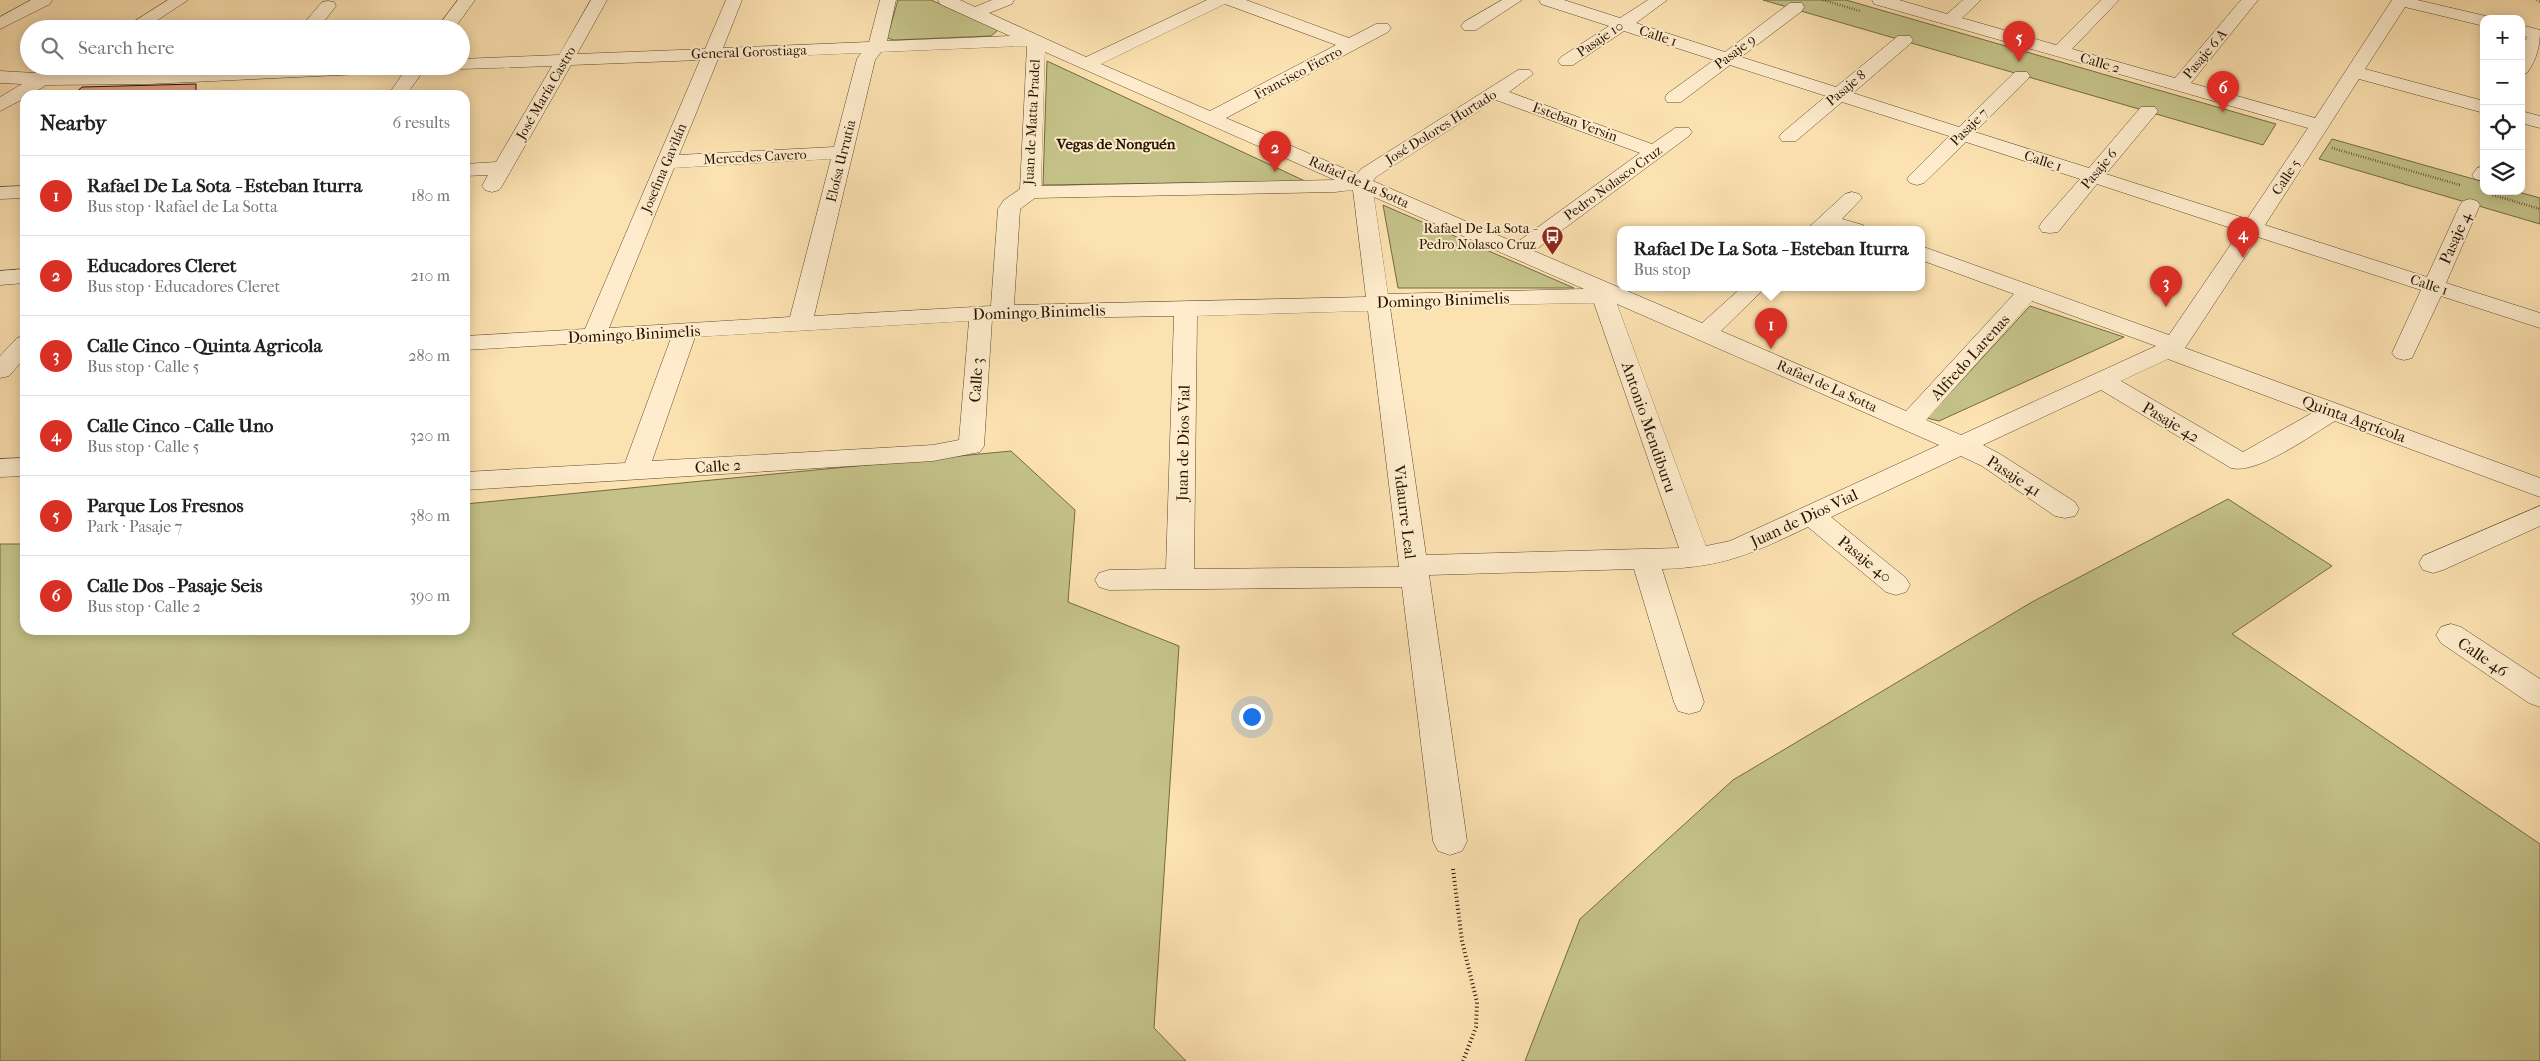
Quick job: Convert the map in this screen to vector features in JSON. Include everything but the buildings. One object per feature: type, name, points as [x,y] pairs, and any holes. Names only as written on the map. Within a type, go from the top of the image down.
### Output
[{"type":"street","points":[[0,24],[44,0]]},
{"type":"street","points":[[146,20],[180,0]]},
{"type":"street","points":[[452,20],[467,0]]},
{"type":"street","name":"José María Castro","points":[[492,186],[599,0]]},
{"type":"street","name":"Josefina Gavilán","points":[[594,337],[734,0]]},
{"type":"street","name":"Eloísa Urrutia","points":[[800,325],[866,59],[877,46],[888,0]]},
{"type":"street","points":[[946,0],[975,13],[1000,34]]},
{"type":"street","points":[[975,13],[1006,0]]},
{"type":"street","points":[[1088,63],[1220,0]]},
{"type":"street","points":[[1230,0],[1351,45]]},
{"type":"street","points":[[1470,26],[1514,0]]},
{"type":"street","name":"Calle 1","points":[[1547,0],[2540,321]]},
{"type":"street","name":"Pasaje 10","points":[[1567,61],[1659,0]]},
{"type":"street","name":"Calle 2","points":[[1880,0],[2319,125]]},
{"type":"street","points":[[1950,20],[1973,0]]},
{"type":"street","points":[[2060,51],[2111,0]]},
{"type":"street","name":"Pasaje 6 A","points":[[2179,85],[2250,0]]},
{"type":"street","points":[[2401,0],[2480,20]]},
{"type":"street","name":"Calle 5","points":[[2171,347],[2252,228],[2401,0]]},
{"type":"street","points":[[316,20],[328,6]]},
{"type":"street","name":"Pasaje 9","points":[[1674,98],[1796,7]]},
{"type":"street","name":"Francisco Fierro","points":[[1213,118],[1382,28]]},
{"type":"street","points":[[2523,60],[2529,32]]},
{"type":"street","name":"General Gorostiaga","points":[[470,64],[877,46],[1000,34],[1036,42]]},
{"type":"street","name":"Pasaje 8","points":[[1789,137],[1904,40]]},
{"type":"street","name":"Rafael de La Sotta","points":[[1036,42],[1519,251],[1607,294],[1705,333],[1961,445]]},
{"type":"street","name":"Juan de Matta Pradel","points":[[992,313],[1009,209],[1011,204],[1030,192],[1036,42]]},
{"type":"street","points":[[2354,72],[2480,106]]},
{"type":"street","name":"José Dolores Hurtado","points":[[1362,183],[1368,173],[1524,74]]},
{"type":"street","points":[[26,90],[52,75]]},
{"type":"street","points":[[0,77],[44,80],[156,75]]},
{"type":"street","points":[[250,89],[263,75]]},
{"type":"street","points":[[400,90],[411,75]]},
{"type":"street","name":"Pasaje 7","points":[[1917,179],[2020,76]]},
{"type":"street","name":"Esteban Versin","points":[[1495,93],[1655,152]]},
{"type":"street","points":[[0,105],[20,94]]},
{"type":"street","name":"Pasaje 6","points":[[2050,227],[2148,111]]},
{"type":"street","points":[[2525,118],[2540,122]]},
{"type":"street","name":"Pedro Nolasco Cruz","points":[[1519,251],[1682,132]]},
{"type":"street","name":"Mercedes Cavero","points":[[666,162],[843,152]]},
{"type":"street","points":[[470,170],[502,168]]},
{"type":"street","points":[[1030,192],[1335,186],[1362,183]]},
{"type":"street","name":"Vidaurre Leal","points":[[1362,183],[1450,841]]},
{"type":"street","points":[[0,193],[20,192]]},
{"type":"street","points":[[1822,225],[1852,198]]},
{"type":"street","name":"Pasaje 4","points":[[2404,353],[2470,205]]},
{"type":"street","name":"Quinta Agrícola","points":[[1925,254],[2029,291],[2332,412],[2540,488]]},
{"type":"street","points":[[0,278],[20,276]]},
{"type":"street","points":[[1705,333],[1751,291]]},
{"type":"street","name":"Alfredo Larenas","points":[[1910,422],[2029,291]]},
{"type":"street","name":"Domingo Binimelis","points":[[470,343],[992,313],[1353,306],[1401,299],[1607,294]]},
{"type":"street","name":"Antonio Mendiburu","points":[[1607,294],[1696,558]]},
{"type":"street","name":"Juan de Dios Vial","points":[[1180,579],[1186,308]]},
{"type":"street","name":"Calle 3","points":[[971,446],[992,313]]},
{"type":"street","points":[[635,472],[685,332]]},
{"type":"street","name":"Juan de Dios Vial","points":[[1109,580],[1413,571],[1696,558],[1720,554],[1740,548],[2171,347]]},
{"type":"street","points":[[10,368],[20,351]]},
{"type":"street","name":"Pasaje 42","points":[[2102,380],[2240,462],[2247,461],[2332,412]]},
{"type":"street","name":"Pasaje 41","points":[[1961,445],[1991,460],[2065,509]]},
{"type":"street","name":"Calle 2","points":[[470,481],[933,453],[971,446]]},
{"type":"street","points":[[0,468],[20,467]]},
{"type":"street","name":"Pasaje 40","points":[[1811,515],[1896,584]]},
{"type":"street","points":[[2433,563],[2540,515]]},
{"type":"street","points":[[1645,559],[1688,702]]},
{"type":"street","name":"Calle 46","points":[[2451,635],[2540,695]]},
{"type":"path","points":[[1450,841],[1462,941],[1477,1002],[1476,1027],[1463,1061]]},
{"type":"shaded area","points":[[898,0],[931,0],[998,30],[991,36],[894,40],[887,38]]},
{"type":"shaded area","points":[[1763,0],[1846,0],[2276,124],[2263,145]]},
{"type":"shaded area","points":[[1047,61],[1305,181],[1043,185]]},
{"type":"shaded area","points":[[2332,139],[2480,181],[2480,195],[2525,194],[2540,198],[2540,224],[2319,159]]},
{"type":"shaded area","points":[[1383,205],[1574,288],[1398,288]]},
{"type":"shaded area","points":[[2030,306],[2124,337],[1939,421],[1927,418]]},
{"type":"shaded area","points":[[1011,451],[1075,510],[1068,602],[1179,646],[1154,1028],[1186,1061],[0,1061],[0,544],[20,544],[20,635],[470,635],[470,504]]},
{"type":"shaded area","points":[[2228,499],[2332,566],[2232,634],[2540,844],[2540,1061],[1525,1061],[1580,919],[1733,780],[2032,602]]},
{"type":"place","name":"Parque Los Fresnos","points":[[2019,62]]},
{"type":"place","name":"Calle Dos - Pasaje Seis","points":[[2223,112]]},
{"type":"place","name":"Educadores Cleret","points":[[1275,172]]},
{"type":"place","name":"Rafael De La Sota - Pedro Nolasco Cruz","points":[[1552,255]]},
{"type":"place","name":"Calle Cinco - Calle Uno","points":[[2243,258]]},
{"type":"place","name":"Calle Cinco - Quinta Agricola","points":[[2166,307]]},
{"type":"place","name":"Rafael De La Sota - Esteban Iturra","points":[[1771,349]]},
{"type":"district","name":"Vegas de Nonguén","points":[[1116,144]]}]
